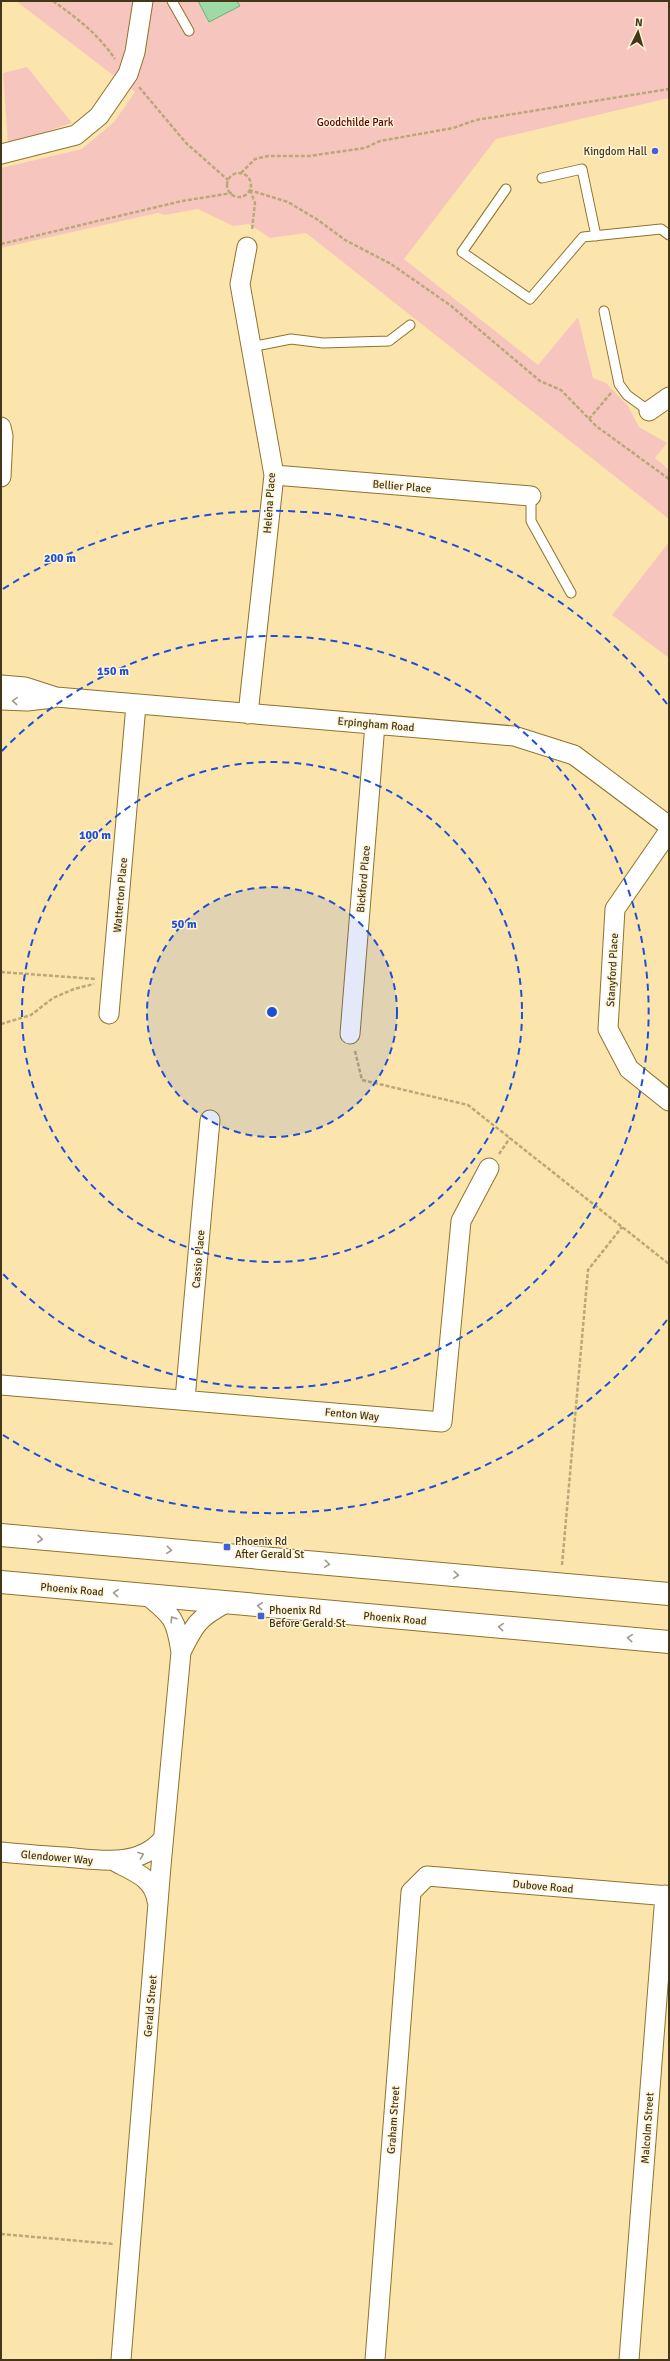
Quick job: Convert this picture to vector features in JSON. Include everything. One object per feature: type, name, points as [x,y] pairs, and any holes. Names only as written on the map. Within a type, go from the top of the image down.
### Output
[{"type":"main road","points":[[1,1536],[669,1594]]},
{"type":"main road","name":"Phoenix Road","points":[[1,1582],[669,1642]]},
{"type":"street","points":[[1,154],[76,135],[98,116],[128,74],[135,52],[143,1]]},
{"type":"street","name":"Helena Place","points":[[246,247],[240,284],[274,475],[248,714]]},
{"type":"street","points":[[649,410],[669,396]]},
{"type":"street","points":[[1,426],[3,436],[1,477]]},
{"type":"street","name":"Bellier Place","points":[[274,475],[531,496]]},
{"type":"street","name":"Erpingham Road","points":[[1,685],[25,687],[56,697],[136,705],[514,736],[574,755],[669,826]]},
{"type":"street","name":"Erpingham Road","points":[[1,700],[27,702],[56,697]]},
{"type":"street","name":"Watterton Place","points":[[109,1014],[136,705]]},
{"type":"street","name":"Bickford Place","points":[[350,1034],[375,724]]},
{"type":"street","name":"Stanyford Place","points":[[669,830],[616,909],[608,1029],[629,1069],[669,1101]]},
{"type":"street","name":"Cassio Place","points":[[185,1399],[210,1120]]},
{"type":"street","name":"Fenton Way","points":[[1,1385],[185,1399],[442,1422],[462,1221],[489,1168]]},
{"type":"street","name":"Gerald Street","points":[[121,2360],[163,1839],[182,1652],[176,1624],[171,1615],[147,1595]]},
{"type":"street","name":"Gerald Street","points":[[182,1652],[193,1628],[200,1618],[226,1603]]},
{"type":"street","name":"Glendower Way","points":[[1,1852],[114,1861],[137,1857],[149,1852],[163,1839]]},
{"type":"street","name":"Glendower Way","points":[[114,1861],[137,1873],[153,1885],[158,1904]]},
{"type":"street","name":"Dubove Road","points":[[419,1884],[427,1876],[667,1896]]},
{"type":"street","name":"Graham Street","points":[[375,2360],[411,1892],[419,1884]]},
{"type":"street","name":"Malcolm Street","points":[[629,2360],[667,1896]]},
{"type":"lane","points":[[172,1],[190,31]]},
{"type":"lane","points":[[542,178],[582,169],[596,236]]},
{"type":"lane","points":[[506,189],[462,252],[530,300],[583,237],[661,229],[669,235]]},
{"type":"lane","points":[[604,311],[619,384],[627,395],[649,410]]},
{"type":"lane","points":[[251,347],[291,339],[323,344],[388,341],[410,325]]},
{"type":"lane","points":[[531,496],[531,521],[571,593]]},
{"type":"path","points":[[53,1],[86,24],[105,44],[186,143],[228,180]]},
{"type":"path","points":[[232,193],[228,187],[228,180],[234,174],[241,173],[255,159],[268,156],[309,156],[365,148],[380,141],[453,128],[476,120],[669,89]]},
{"type":"path","points":[[241,173],[250,180],[249,190],[255,203],[253,225],[246,247]]},
{"type":"path","points":[[1,244],[182,201],[232,193],[241,196],[249,190]]},
{"type":"path","points":[[249,190],[288,202],[318,220],[345,240],[391,264],[450,305],[540,381],[560,390],[596,426],[669,479]]},
{"type":"path","points":[[589,419],[619,384]]},
{"type":"path","points":[[1,972],[112,980]]},
{"type":"path","points":[[1,1024],[31,1015],[53,998],[74,989],[112,980]]},
{"type":"path","points":[[350,1034],[362,1080],[468,1105],[669,1264]]},
{"type":"path","points":[[562,1572],[588,1270],[622,1227]]},
{"type":"path","points":[[1,2234],[130,2245]]},
{"type":"green space","name":"Goodchilde Park","points":[[16,1],[669,1],[669,98],[496,139],[404,259],[538,365],[578,317],[593,378],[606,383],[628,406],[639,427],[667,443],[655,458],[669,470],[669,519],[306,233],[270,238],[249,224],[233,226],[198,209],[165,215],[158,213],[1,248],[1,168],[82,149],[114,122],[135,92]]},
{"type":"green space","points":[[27,67],[72,123],[8,144],[3,73]]},
{"type":"green space","points":[[669,542],[669,658],[612,615]]},
{"type":"building","points":[[198,1],[237,1],[240,6],[209,22]]},
{"type":"place","name":"Kingdom Hall","points":[[655,151]]},
{"type":"place","name":"Phoenix Rd After Gerald St","points":[[227,1547]]},
{"type":"place","name":"Phoenix Rd Before Gerald St","points":[[261,1616]]}]
